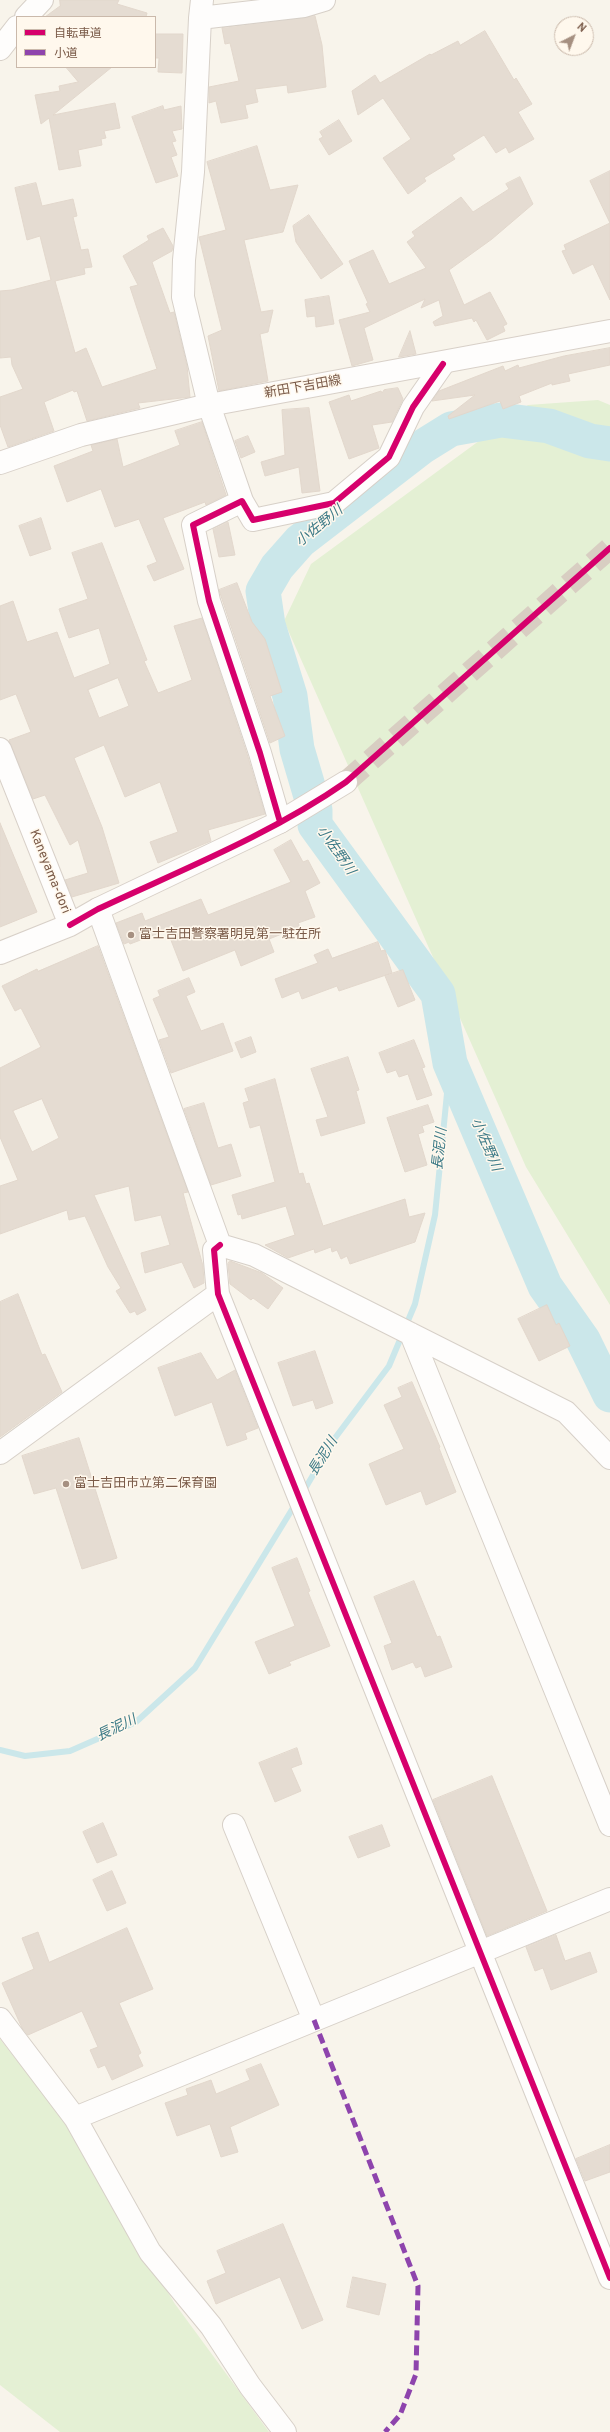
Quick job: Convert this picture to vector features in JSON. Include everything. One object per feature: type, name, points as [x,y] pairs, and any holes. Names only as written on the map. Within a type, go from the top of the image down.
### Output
[{"type":"street","points":[[27,16],[42,0]]},
{"type":"street","points":[[324,0],[304,6],[201,9],[193,172],[184,260],[183,297],[209,405],[242,501],[253,520],[334,503],[389,457],[413,406],[443,364]]},
{"type":"street","points":[[0,49],[16,28]]},
{"type":"street","name":"新田下吉田線","points":[[0,463],[81,435],[209,405],[443,364],[610,331]]},
{"type":"street","points":[[242,501],[193,525],[210,601],[260,753],[280,822]]},
{"type":"street","name":"Kaneyama-dori","points":[[0,749],[70,925],[0,953]]},
{"type":"street","points":[[70,925],[98,909],[280,822],[327,795],[346,782]]},
{"type":"street","points":[[98,909],[220,1245]]},
{"type":"street","points":[[220,1245],[214,1250],[218,1294],[610,2278]]},
{"type":"street","points":[[220,1245],[254,1255],[566,1412],[610,1458]]},
{"type":"street","points":[[0,1454],[218,1294]]},
{"type":"street","points":[[411,1334],[610,1824]]},
{"type":"street","points":[[234,1825],[314,2020]]},
{"type":"street","points":[[75,2118],[610,1899]]},
{"type":"street","points":[[0,2018],[75,2118],[150,2252],[211,2326],[250,2386],[285,2432]]},
{"type":"green space","points":[[598,400],[610,405],[610,1305],[526,1167],[284,621],[311,564],[528,405]]},
{"type":"green space","points":[[0,2039],[62,2117],[175,2304],[269,2432],[60,2432],[0,2385]]},
{"type":"building","points":[[60,0],[119,0],[117,4],[147,13],[146,16],[46,16],[60,6]]},
{"type":"building","points":[[315,16],[322,45],[326,87],[288,93],[287,85],[255,89],[258,102],[245,105],[248,118],[221,123],[216,101],[209,103],[209,87],[239,81],[230,43],[225,44],[222,28]]},
{"type":"building","points":[[485,31],[514,80],[516,78],[532,104],[518,112],[534,139],[509,153],[506,147],[496,153],[484,135],[452,155],[455,159],[424,178],[426,181],[408,194],[383,158],[411,139],[383,98],[358,115],[352,91],[375,75],[380,83],[430,54],[431,55],[458,41],[460,45]]},
{"type":"building","points":[[156,34],[183,34],[182,73],[158,72],[159,58],[156,58]]},
{"type":"building","points":[[67,68],[111,68],[53,115],[115,103],[120,128],[104,131],[106,138],[101,139],[102,145],[78,150],[81,166],[59,170],[49,118],[41,124],[35,95],[60,91],[59,86],[78,82]]},
{"type":"building","points":[[163,106],[164,110],[181,106],[182,129],[172,131],[176,141],[172,142],[177,155],[171,157],[178,176],[156,183],[132,117]]},
{"type":"building","points":[[339,120],[352,141],[329,155],[319,139],[323,137],[320,132]]},
{"type":"building","points":[[257,146],[270,190],[298,185],[283,232],[244,240],[261,312],[273,310],[268,332],[260,334],[268,381],[219,391],[208,336],[222,330],[199,237],[226,230],[207,162]]},
{"type":"building","points":[[610,171],[610,223],[590,181]]},
{"type":"building","points":[[520,177],[533,204],[492,239],[449,270],[464,305],[490,292],[507,324],[503,326],[505,331],[487,340],[476,320],[474,322],[472,318],[435,326],[433,322],[443,316],[439,300],[421,308],[425,299],[364,328],[373,360],[352,366],[339,320],[370,312],[366,304],[368,303],[349,261],[373,250],[389,284],[426,268],[407,242],[415,236],[412,232],[461,197],[473,212],[509,189],[506,184]]},
{"type":"building","points":[[36,183],[42,206],[73,199],[77,216],[73,217],[81,250],[88,249],[92,267],[84,268],[85,274],[55,281],[75,353],[86,348],[102,387],[157,369],[130,287],[138,285],[123,256],[149,240],[147,236],[163,228],[173,246],[172,251],[152,262],[170,313],[174,312],[187,366],[190,397],[138,403],[140,408],[87,421],[77,391],[74,392],[73,390],[44,402],[54,431],[8,447],[0,425],[0,397],[23,389],[12,365],[11,357],[0,358],[0,291],[12,290],[51,280],[40,236],[27,240],[15,188]]},
{"type":"building","points":[[309,215],[343,264],[321,279],[296,242],[293,226]]},
{"type":"building","points":[[610,223],[610,300],[593,264],[573,274],[562,251],[566,250],[564,245]]},
{"type":"building","points":[[329,296],[334,324],[316,327],[315,316],[307,317],[305,300]]},
{"type":"building","points":[[410,331],[416,354],[399,357]]},
{"type":"building","points":[[610,348],[610,365],[568,374],[570,381],[552,385],[552,383],[519,396],[521,402],[503,409],[500,401],[449,419],[448,416],[475,395],[432,401],[439,391],[503,366],[505,371],[518,365],[519,368],[564,356]]},
{"type":"building","points":[[398,388],[403,399],[392,422],[372,425],[379,448],[349,459],[329,402],[349,395],[351,401],[381,391],[382,393],[384,390]]},
{"type":"building","points":[[309,408],[320,491],[302,493],[299,467],[265,476],[261,462],[285,455],[282,410]]},
{"type":"building","points":[[202,422],[226,495],[206,505],[205,502],[163,518],[184,569],[154,581],[147,566],[157,562],[139,519],[115,527],[101,489],[67,502],[54,466],[93,451],[91,445],[117,439],[123,467],[180,445],[175,431]]},
{"type":"building","points":[[248,436],[255,452],[241,458],[235,441]]},
{"type":"building","points":[[41,518],[51,549],[30,556],[19,526]]},
{"type":"building","points":[[228,522],[235,555],[219,557],[213,529]]},
{"type":"building","points":[[102,543],[147,660],[144,661],[158,693],[192,680],[174,626],[202,618],[248,757],[265,814],[208,830],[211,841],[158,863],[150,842],[178,832],[160,782],[125,797],[104,745],[74,758],[102,827],[119,883],[72,897],[65,880],[88,873],[78,840],[70,845],[45,795],[33,799],[9,740],[31,732],[16,694],[0,700],[0,606],[13,601],[27,642],[57,632],[74,678],[110,664],[99,628],[69,638],[59,609],[88,599],[72,553]],"holes":[[[118,678],[129,706],[99,718],[88,690]]]},
{"type":"building","points":[[237,583],[252,622],[265,639],[282,692],[270,696],[285,736],[270,743],[219,590]]},
{"type":"building","points":[[0,823],[37,912],[0,927]]},
{"type":"building","points":[[291,840],[303,862],[308,860],[320,883],[305,891],[315,917],[298,923],[300,927],[269,939],[274,952],[241,966],[235,950],[183,971],[167,930],[130,944],[129,942],[124,944],[116,923],[142,913],[145,921],[201,899],[208,915],[291,882],[274,850]]},
{"type":"building","points":[[378,942],[381,951],[385,950],[392,973],[339,991],[337,986],[302,999],[299,991],[282,998],[275,979],[318,963],[314,955],[328,949],[332,958]]},
{"type":"building","points":[[98,946],[188,1192],[183,1193],[203,1266],[204,1283],[194,1288],[182,1262],[145,1273],[141,1253],[170,1245],[161,1215],[135,1221],[129,1186],[94,1195],[146,1310],[137,1315],[135,1311],[130,1313],[116,1291],[121,1288],[108,1267],[85,1216],[69,1220],[67,1210],[0,1234],[0,1186],[18,1180],[0,1137],[0,1068],[41,1047],[21,1008],[15,1011],[2,986],[37,969],[38,971]],"holes":[[[42,1099],[59,1138],[32,1152],[13,1111]]]},
{"type":"building","points":[[403,970],[415,1000],[398,1007],[385,976]]},
{"type":"building","points":[[189,978],[195,992],[186,996],[201,1031],[223,1023],[233,1051],[171,1073],[159,1040],[169,1037],[153,999],[160,996],[158,991]]},
{"type":"building","points":[[251,1037],[256,1052],[241,1058],[235,1043]]},
{"type":"building","points":[[414,1040],[425,1067],[422,1068],[432,1095],[417,1100],[408,1074],[399,1077],[396,1070],[387,1073],[379,1053]]},
{"type":"building","points":[[348,1057],[359,1090],[356,1091],[365,1123],[321,1136],[316,1120],[328,1117],[311,1069]]},
{"type":"building","points":[[275,1079],[299,1174],[303,1173],[306,1184],[309,1183],[323,1226],[405,1199],[409,1217],[425,1213],[415,1242],[350,1264],[347,1256],[341,1259],[337,1250],[332,1252],[331,1247],[315,1253],[314,1249],[288,1258],[265,1245],[295,1235],[286,1206],[242,1219],[241,1214],[238,1215],[232,1195],[275,1182],[260,1125],[250,1128],[243,1103],[249,1101],[245,1089]]},
{"type":"building","points":[[204,1103],[218,1148],[231,1144],[241,1176],[211,1185],[184,1109]]},
{"type":"building","points":[[428,1105],[434,1122],[422,1126],[424,1132],[418,1134],[427,1165],[405,1172],[387,1118]]},
{"type":"building","points":[[230,1261],[262,1273],[283,1288],[268,1309],[253,1298],[251,1300],[230,1284],[228,1264]]},
{"type":"building","points":[[18,1294],[42,1355],[45,1354],[62,1392],[0,1437],[0,1302]]},
{"type":"building","points":[[547,1305],[556,1325],[559,1323],[570,1346],[539,1361],[518,1319]]},
{"type":"building","points":[[315,1351],[333,1403],[316,1409],[313,1400],[293,1406],[278,1363]]},
{"type":"building","points":[[201,1353],[217,1380],[235,1370],[258,1428],[245,1433],[247,1439],[227,1446],[212,1402],[175,1416],[158,1368]]},
{"type":"building","points":[[412,1382],[440,1447],[439,1448],[456,1492],[426,1505],[421,1491],[386,1505],[369,1464],[404,1449],[384,1405],[402,1397],[398,1388]]},
{"type":"building","points":[[79,1438],[117,1558],[82,1569],[56,1488],[34,1494],[22,1456]]},
{"type":"building","points":[[297,1558],[310,1591],[308,1592],[330,1646],[289,1662],[291,1665],[269,1674],[255,1642],[295,1626],[272,1568]]},
{"type":"building","points":[[414,1581],[437,1637],[440,1636],[452,1667],[425,1677],[421,1666],[416,1668],[413,1662],[392,1670],[384,1646],[392,1643],[374,1597]]},
{"type":"building","points":[[297,1748],[302,1764],[291,1768],[301,1791],[275,1802],[259,1763]]},
{"type":"building","points":[[492,1776],[547,1911],[487,1936],[433,1800]]},
{"type":"building","points":[[103,1823],[117,1855],[97,1863],[83,1832]]},
{"type":"building","points":[[382,1825],[390,1846],[358,1858],[349,1837]]},
{"type":"building","points":[[112,1871],[126,1903],[107,1911],[93,1880]]},
{"type":"building","points":[[127,1928],[153,1989],[119,2003],[141,2053],[138,2055],[143,2066],[112,2080],[105,2065],[98,2068],[90,2050],[98,2047],[82,2011],[28,2035],[22,2028],[2,1983],[34,1969],[22,1938],[38,1932],[49,1962]]},
{"type":"building","points":[[556,1935],[565,1961],[590,1952],[597,1972],[551,1990],[543,1968],[535,1971],[526,1947]]},
{"type":"building","points":[[261,2064],[279,2105],[230,2127],[238,2152],[221,2157],[210,2124],[177,2136],[165,2103],[188,2095],[186,2089],[211,2080],[216,2094],[250,2080],[246,2070]]},
{"type":"building","points":[[610,2145],[610,2172],[585,2181],[576,2159]]},
{"type":"building","points":[[283,2224],[323,2320],[302,2329],[280,2277],[216,2304],[207,2281],[226,2273],[217,2251]]},
{"type":"building","points":[[353,2277],[386,2284],[379,2315],[347,2307]]},
{"type":"waterway","name":"小佐野川","points":[[610,444],[590,441],[549,426],[501,420],[451,429],[422,447],[300,541],[277,567],[263,591],[268,625],[290,696],[297,749],[315,810],[315,825],[438,994],[450,1063],[545,1286],[583,1340],[610,1395]]},
{"type":"waterway","name":"長泥川","points":[[303,1492],[335,1438],[389,1366],[415,1304],[435,1215],[450,1063]]},
{"type":"waterway","name":"長泥川","points":[[0,1750],[25,1756],[70,1751],[136,1722],[195,1668],[296,1503]]},
{"type":"tunnel","points":[[346,782],[610,548]]},
{"type":"marked path","points":[[314,2020],[418,2286],[416,2374],[400,2415],[385,2432]]},
{"type":"cycle path","points":[[280,822],[260,753],[209,601],[193,525],[242,501],[253,520],[334,503],[389,457],[413,407],[443,364]]},
{"type":"cycle path","points":[[70,925],[98,909],[225,851],[287,819],[346,782],[610,548]]},
{"type":"cycle path","points":[[220,1245],[214,1250],[218,1294],[610,2278]]},
{"type":"place","name":"富士吉田警察署明見第一駐在所","points":[[131,935]]},
{"type":"place","name":"富士吉田市立第二保育園","points":[[66,1484]]}]
